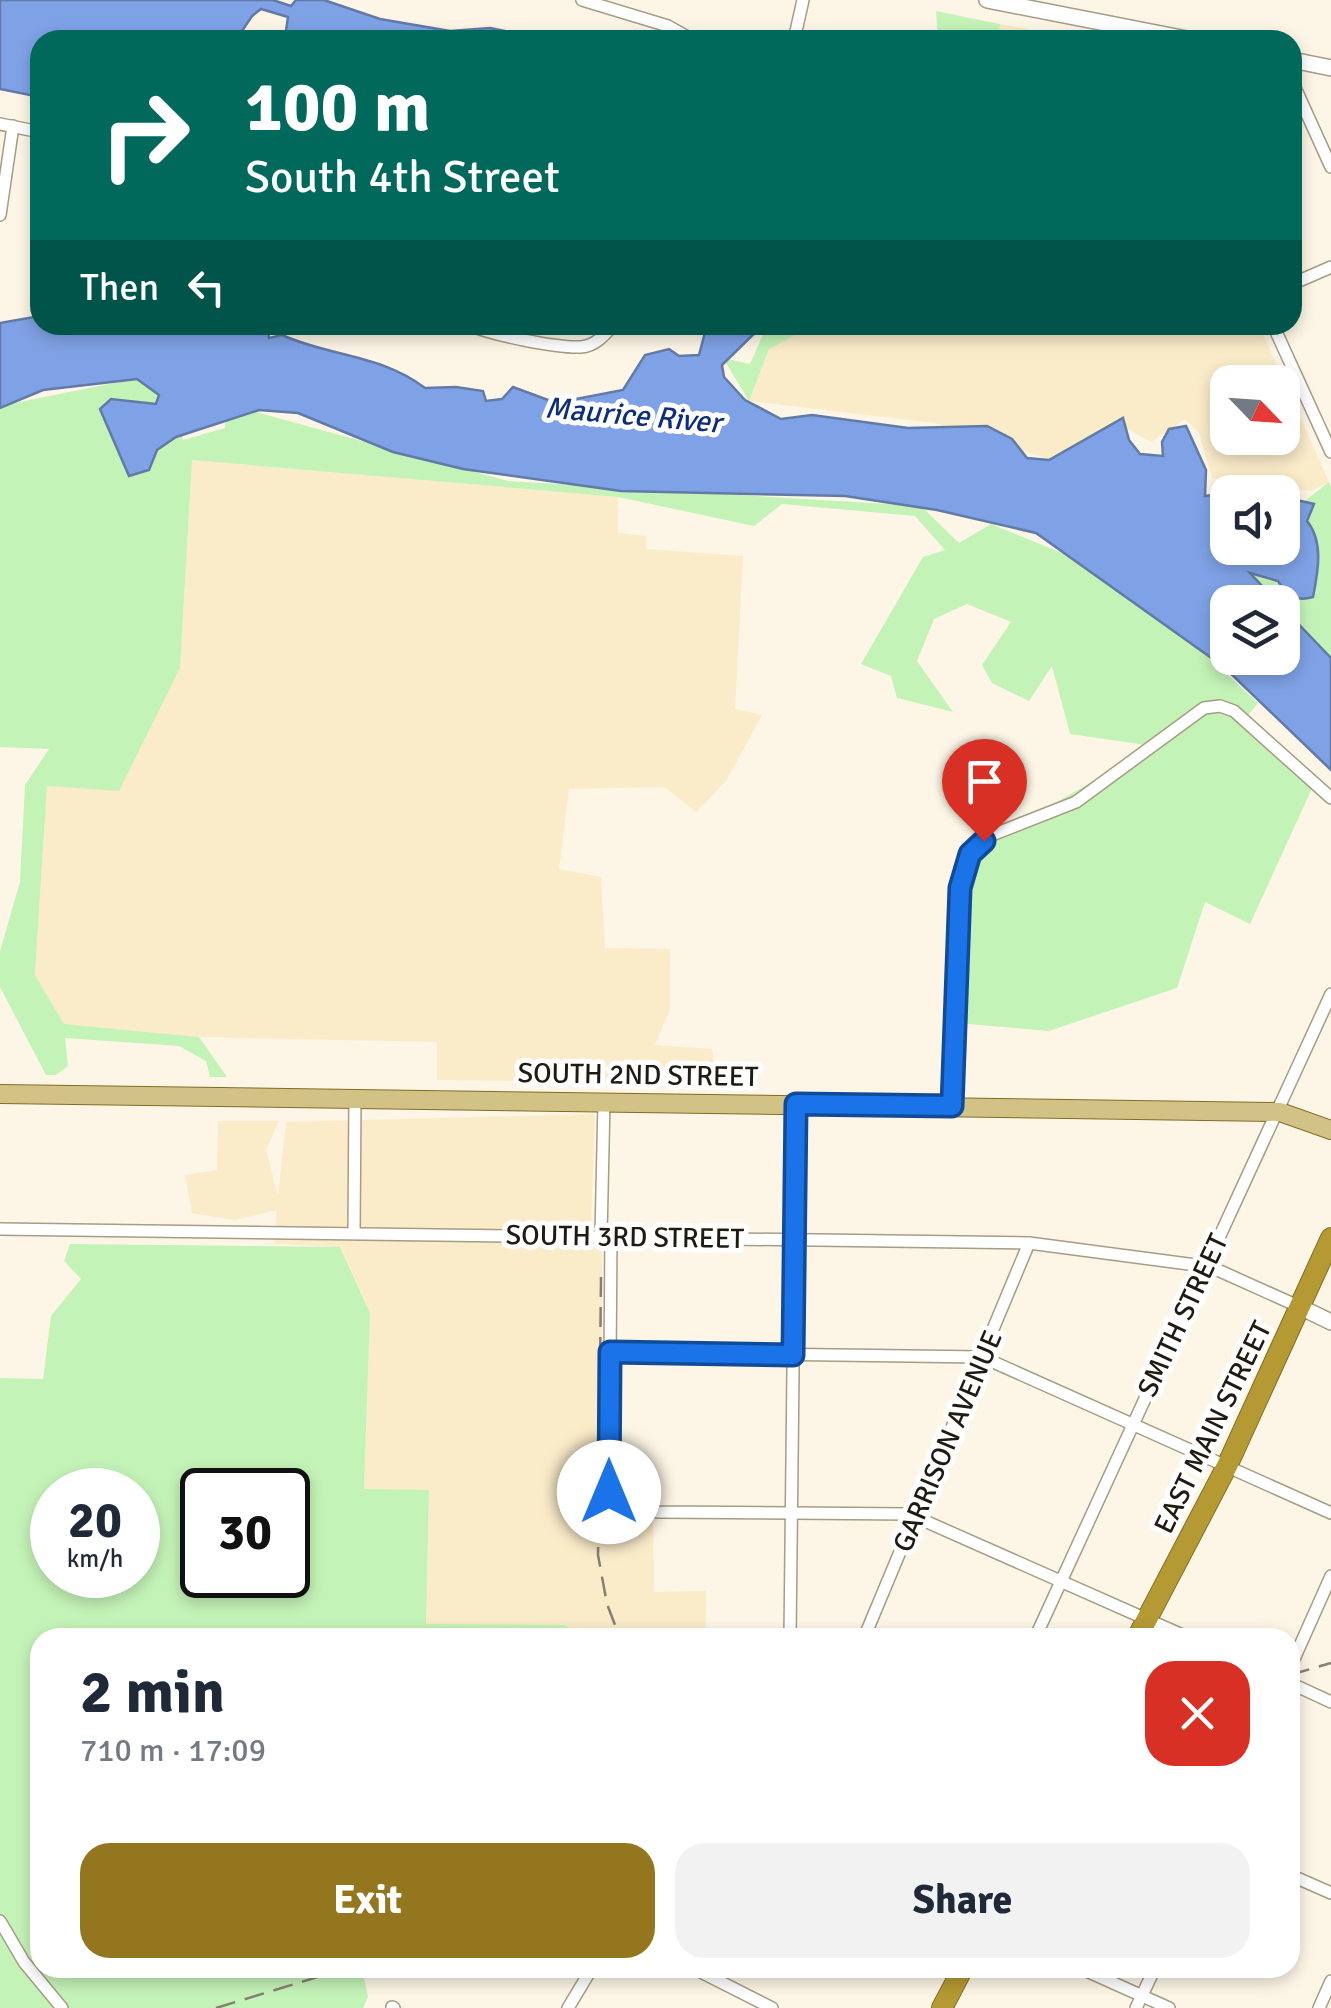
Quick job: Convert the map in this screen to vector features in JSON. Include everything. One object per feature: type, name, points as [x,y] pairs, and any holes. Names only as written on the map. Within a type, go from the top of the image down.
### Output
[{"type":"highway","name":"EAST MAIN STREET","points":[[1142,1628],[1226,1466],[1331,1238]]},
{"type":"highway","points":[[942,2008],[958,1978]]},
{"type":"main road","points":[[987,0],[1123,30]]},
{"type":"main road","points":[[1302,62],[1331,68]]},
{"type":"main road","name":"SOUTH 2ND STREET","points":[[0,1094],[1275,1112],[1331,1130]]},
{"type":"main road","points":[[1300,1307],[1331,1322]]},
{"type":"street","points":[[582,0],[675,30]]},
{"type":"street","points":[[796,30],[804,0]]},
{"type":"street","points":[[1302,103],[1331,167]]},
{"type":"street","points":[[0,215],[6,125]]},
{"type":"street","points":[[1302,280],[1331,267]]},
{"type":"street","points":[[494,335],[582,347],[604,335]]},
{"type":"street","points":[[1278,335],[1331,452]]},
{"type":"street","points":[[952,1106],[960,888],[970,854],[984,841],[1076,802],[1192,715],[1214,706],[1234,710],[1331,798]]},
{"type":"street","name":"SMITH STREET","points":[[1039,1628],[1331,994]]},
{"type":"street","points":[[354,1233],[355,1097]]},
{"type":"street","points":[[604,1101],[610,1503],[618,1510],[916,1516],[1061,1580],[1142,1628]]},
{"type":"street","points":[[790,1628],[796,1104]]},
{"type":"street","name":"SOUTH 3RD STREET","points":[[0,1229],[1029,1243],[1205,1266],[1300,1307]]},
{"type":"street","name":"GARRISON AVENUE","points":[[868,1628],[1029,1243]]},
{"type":"street","points":[[610,1352],[982,1358],[1331,1513]]},
{"type":"street","points":[[1300,1646],[1331,1576]]},
{"type":"street","points":[[1300,1688],[1331,1702]]},
{"type":"street","points":[[1300,1879],[1331,1893]]},
{"type":"street","points":[[0,1921],[30,1969]]},
{"type":"street","points":[[37,1978],[62,2008]]},
{"type":"street","points":[[568,2008],[585,1978]]},
{"type":"street","points":[[713,1978],[772,2008]]},
{"type":"street","points":[[1097,1978],[1139,2002],[1169,2008]]},
{"type":"street","points":[[1139,2002],[1150,1978]]},
{"type":"street","points":[[1319,2008],[1331,1981]]},
{"type":"shaded area","points":[[1000,24],[1032,30],[1000,30]]},
{"type":"shaded area","points":[[795,335],[1263,335],[1277,365],[1210,365],[1210,455],[1300,455],[1300,417],[1329,482],[1311,491],[1300,490],[1300,475],[1211,475],[1199,433],[1185,419],[1151,442],[1117,423],[1062,463],[935,423],[749,401],[769,348]]},
{"type":"shaded area","points":[[192,460],[618,497],[618,533],[646,536],[646,549],[743,556],[735,709],[762,715],[726,781],[696,812],[665,787],[569,789],[559,869],[601,877],[605,948],[670,949],[670,1009],[655,1045],[712,1049],[717,1083],[437,1080],[437,1042],[199,1037],[64,1024],[35,975],[47,785],[180,668]]},
{"type":"shaded area","points":[[595,1114],[590,1247],[602,1247],[602,1510],[653,1512],[654,1592],[706,1591],[706,1628],[426,1625],[429,1491],[364,1489],[370,1313],[341,1247],[274,1244],[277,1210],[235,1220],[192,1213],[185,1175],[217,1170],[218,1121],[279,1121],[266,1150],[278,1196],[286,1122]]},
{"type":"green space","points":[[936,11],[1000,24],[1000,30],[937,30]]},
{"type":"green space","points":[[763,335],[795,335],[769,349],[749,401],[723,358],[750,364]]},
{"type":"green space","points":[[149,376],[168,389],[183,440],[225,428],[227,404],[508,481],[921,506],[959,543],[991,524],[1123,578],[1210,659],[1210,675],[1228,675],[1258,703],[1245,719],[1314,784],[1250,924],[1205,902],[1177,988],[1049,1031],[956,1023],[973,851],[1153,746],[1070,734],[1052,666],[1029,701],[992,683],[982,665],[1011,622],[967,604],[934,619],[917,661],[953,712],[897,698],[891,676],[861,664],[923,557],[945,550],[915,516],[782,504],[754,526],[618,497],[192,460],[180,668],[119,791],[47,786],[35,975],[64,1024],[199,1037],[227,1077],[210,1077],[206,1061],[179,1046],[65,1038],[68,1066],[56,1075],[46,1075],[0,987],[0,951],[20,882],[25,785],[49,749],[0,747],[0,406]]},
{"type":"green space","points":[[1329,482],[1331,658],[1300,626],[1300,585],[1261,585],[1248,572],[1258,565],[1300,565],[1300,505]]},
{"type":"green space","points":[[70,1244],[340,1247],[370,1313],[364,1489],[429,1490],[426,1624],[569,1628],[30,1628],[30,1978],[364,1978],[368,1997],[363,2008],[0,2008],[0,1378],[43,1379],[51,1316],[81,1279],[64,1261]]},
{"type":"water","points":[[0,0],[273,0],[291,6],[296,0],[324,0],[380,19],[444,30],[286,30],[288,17],[261,9],[243,30],[30,30],[30,95],[0,89]]},
{"type":"water","name":"Maurice River","points":[[30,318],[30,335],[282,335],[391,368],[425,388],[483,391],[486,401],[502,399],[513,387],[548,400],[571,400],[623,390],[645,355],[669,349],[679,356],[699,355],[704,335],[753,335],[722,365],[724,377],[745,400],[781,419],[812,415],[908,428],[987,426],[1012,439],[1027,458],[1049,460],[1123,418],[1129,440],[1140,454],[1163,456],[1162,442],[1169,429],[1186,426],[1206,470],[1210,565],[1300,565],[1300,501],[1314,504],[1307,521],[1316,538],[1318,568],[1313,597],[1302,599],[1300,585],[1281,585],[1250,573],[1261,585],[1210,585],[1210,657],[1036,533],[937,510],[845,496],[621,491],[463,469],[393,452],[298,413],[259,410],[176,437],[157,450],[149,470],[129,476],[100,409],[111,399],[156,404],[159,395],[137,379],[43,390],[0,408],[0,323]]},
{"type":"water","points":[[1300,626],[1331,658],[1331,770],[1232,675],[1300,675]]},
{"type":"railway","points":[[601,1277],[598,1555],[607,1604],[616,1628]]},
{"type":"railway","points":[[1300,1672],[1331,1663]]},
{"type":"railway","points":[[216,2008],[314,1978]]},
{"type":"route","points":[[609,1492],[610,1352],[793,1355],[796,1104],[952,1106],[960,888],[970,854],[984,841]]}]
